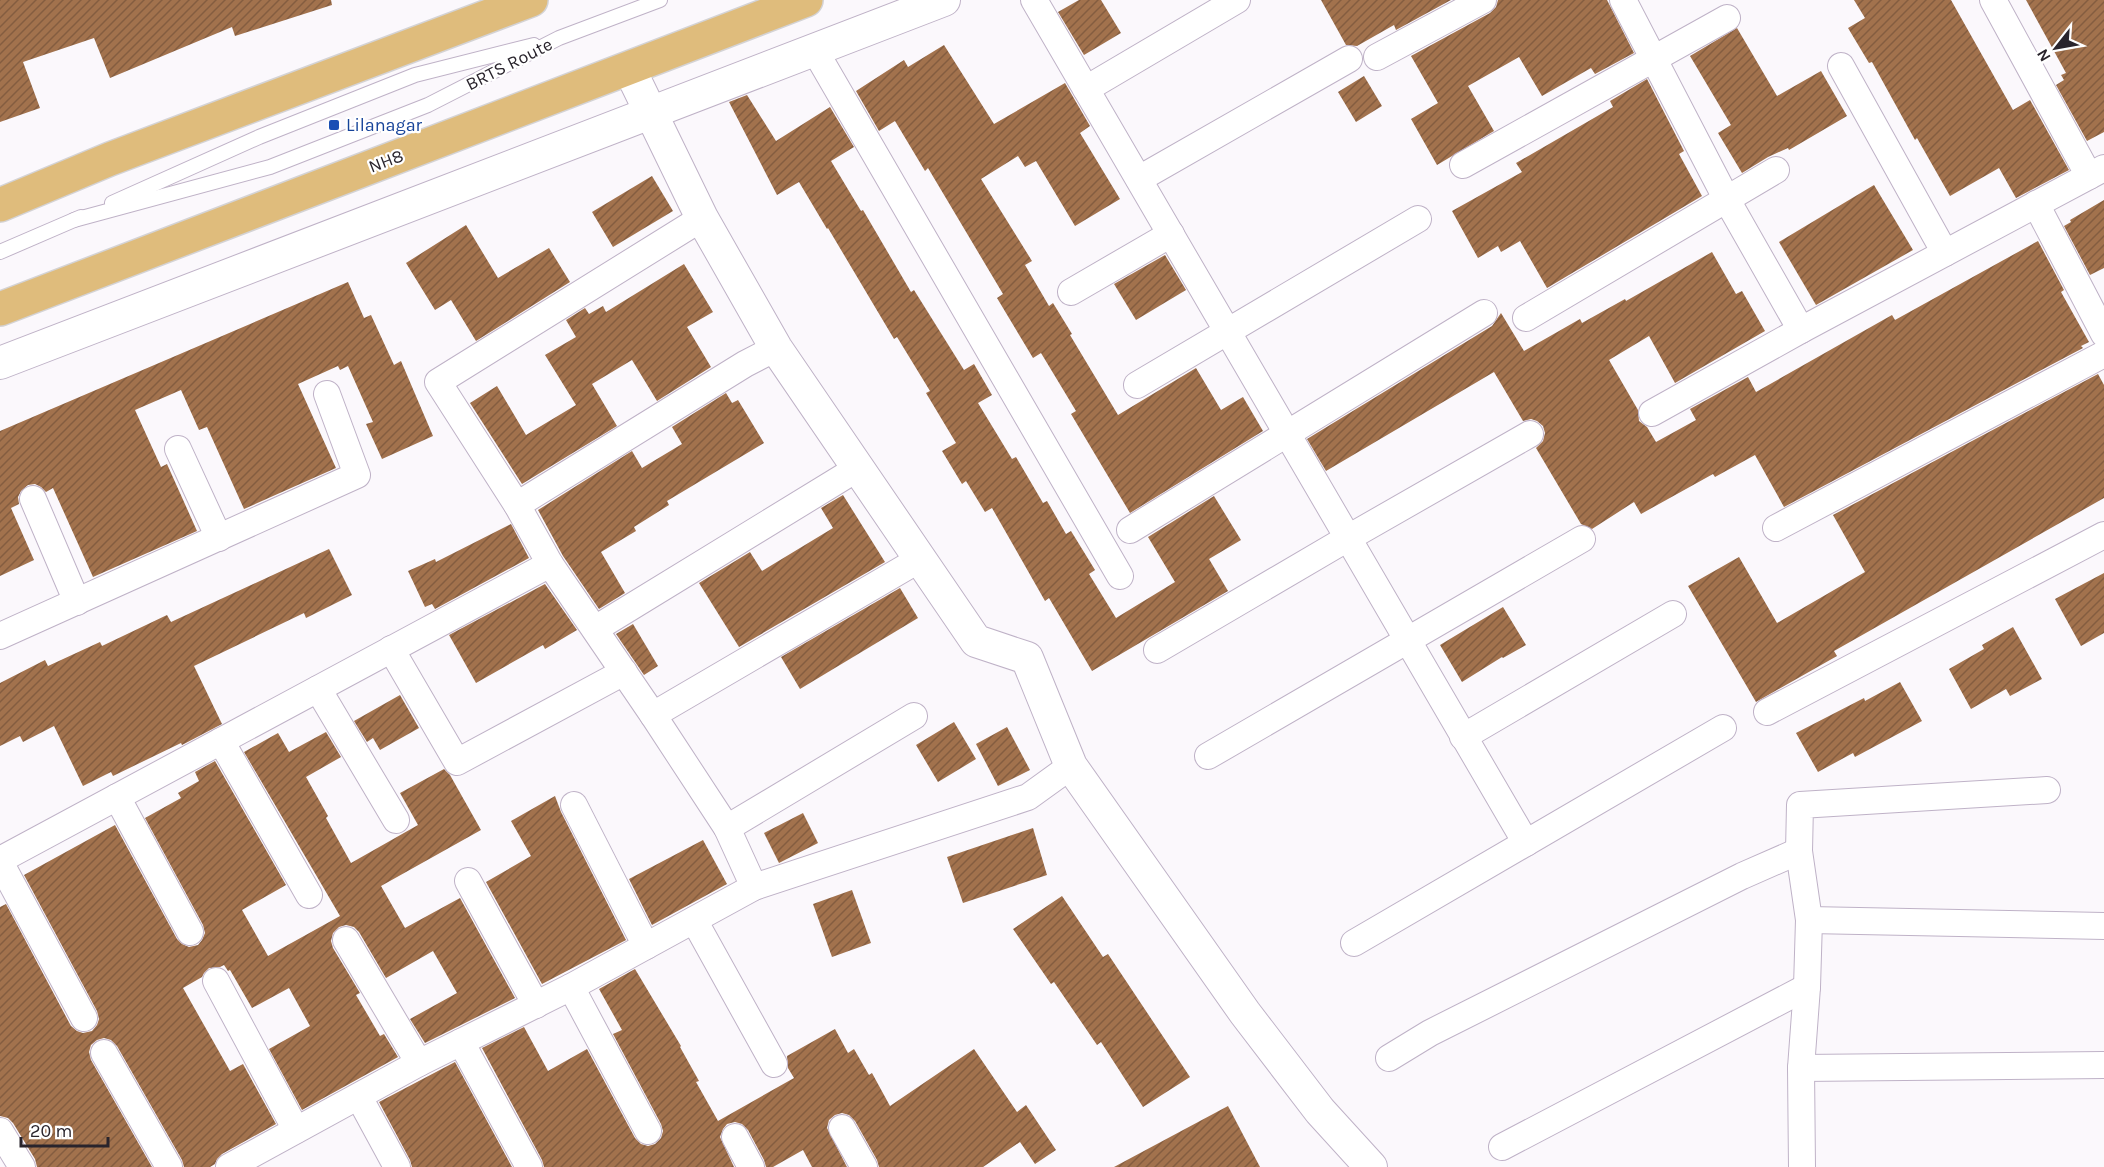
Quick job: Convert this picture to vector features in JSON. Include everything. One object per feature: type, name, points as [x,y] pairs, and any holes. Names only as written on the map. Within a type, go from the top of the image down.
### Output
[{"type":"main road","points":[[0,205],[110,159],[531,0]]},
{"type":"main road","name":"NH8","points":[[0,309],[806,0]]},
{"type":"street","points":[[0,363],[650,111],[944,0]]},
{"type":"street","points":[[1034,0],[1526,843]]},
{"type":"street","points":[[1086,89],[1237,0]]},
{"type":"street","points":[[1377,57],[1483,0]]},
{"type":"street","points":[[1623,0],[1727,200],[1801,330]]},
{"type":"street","points":[[1652,413],[1801,330],[2096,172],[1993,0]]},
{"type":"street","points":[[1463,165],[1727,18]]},
{"type":"street","points":[[814,49],[1120,576]]},
{"type":"street","points":[[1139,179],[1349,59]]},
{"type":"street","points":[[1841,66],[1945,253]]},
{"type":"street","points":[[629,68],[702,218],[776,348],[976,641],[1027,658],[1071,766],[1245,1013],[1320,1111],[1371,1167]]},
{"type":"street","points":[[1526,318],[1776,170]]},
{"type":"street","points":[[2036,204],[2104,334]]},
{"type":"street","points":[[702,218],[438,382],[517,505],[550,564],[727,828],[754,887]]},
{"type":"street","points":[[1137,385],[1418,219]]},
{"type":"street","points":[[1071,292],[1171,234]]},
{"type":"street","points":[[1130,530],[1484,313]]},
{"type":"street","points":[[517,505],[735,370],[776,348]]},
{"type":"street","points":[[1776,528],[2104,354]]},
{"type":"street","points":[[0,636],[357,475],[327,394]]},
{"type":"street","points":[[1157,650],[1530,434]]},
{"type":"street","points":[[178,449],[219,538]]},
{"type":"street","points":[[595,629],[858,468]]},
{"type":"street","points":[[33,499],[77,602]]},
{"type":"street","points":[[1767,712],[2104,535]]},
{"type":"street","points":[[1208,756],[1582,539]]},
{"type":"street","points":[[653,715],[920,559]]},
{"type":"street","points":[[84,1018],[0,861],[550,564]]},
{"type":"street","points":[[1463,737],[1673,614]]},
{"type":"street","points":[[391,649],[457,762],[624,672]]},
{"type":"street","points":[[318,688],[396,820]]},
{"type":"street","points":[[727,828],[914,716]]},
{"type":"street","points":[[1354,943],[1723,728]]},
{"type":"street","points":[[221,741],[309,895]]},
{"type":"street","points":[[244,1164],[296,1130],[419,1063],[571,987],[754,887],[1028,797],[1071,766]]},
{"type":"street","points":[[1802,1167],[1801,1068],[1808,987],[1809,920],[1799,851],[1800,805],[2047,790]]},
{"type":"street","points":[[117,797],[190,932]]},
{"type":"street","points":[[574,805],[646,946]]},
{"type":"street","points":[[1389,1058],[1430,1034],[1742,876],[1799,851]]},
{"type":"street","points":[[468,881],[536,1005]]},
{"type":"street","points":[[694,920],[774,1064]]},
{"type":"street","points":[[1809,920],[2104,926]]},
{"type":"street","points":[[346,940],[419,1063]]},
{"type":"street","points":[[216,981],[296,1130]]},
{"type":"street","points":[[571,987],[648,1131]]},
{"type":"street","points":[[1502,1147],[1808,987]]},
{"type":"street","points":[[461,1042],[529,1167]]},
{"type":"street","points":[[104,1053],[169,1167]]},
{"type":"street","points":[[1801,1068],[2104,1065]]},
{"type":"street","points":[[359,1097],[397,1167]]},
{"type":"street","points":[[842,1128],[864,1167]]},
{"type":"street","points":[[0,1131],[22,1167]]},
{"type":"street","points":[[735,1137],[751,1167]]},
{"type":"lane","points":[[560,38],[660,0]]},
{"type":"lane","name":"BRTS Route","points":[[74,220],[270,166],[428,105],[560,38]]},
{"type":"lane","name":"BRTS Route","points":[[0,252],[259,137],[415,75],[560,38]]},
{"type":"building","points":[[0,0],[331,0],[332,5],[235,36],[232,27],[110,78],[94,38],[23,62],[40,108],[0,122]]},
{"type":"building","points":[[1079,0],[1101,0],[1121,33],[1084,55],[1058,12]]},
{"type":"building","points":[[1321,0],[1451,0],[1396,30],[1394,25],[1357,46],[1346,45]]},
{"type":"building","points":[[1498,0],[1607,0],[1634,53],[1595,74],[1591,68],[1542,96],[1519,57],[1468,86],[1494,131],[1437,165],[1411,119],[1438,103],[1411,56],[1490,13],[1496,7]]},
{"type":"building","points":[[1854,0],[1951,0],[2013,110],[2030,100],[2069,170],[2016,198],[1999,168],[1950,196],[1917,138],[1915,140],[1872,62],[1869,63],[1848,28],[1865,18]]},
{"type":"building","points":[[2026,0],[2104,0],[2104,132],[2087,141],[2056,85],[2064,80],[2061,75],[2066,73]]},
{"type":"building","points":[[1737,28],[1777,96],[1821,71],[1847,116],[1789,150],[1788,148],[1768,157],[1742,173],[1718,133],[1731,125],[1690,56]]},
{"type":"building","points":[[944,45],[994,124],[1065,83],[1090,126],[1080,133],[1120,199],[1075,226],[1036,161],[1025,167],[1018,156],[981,179],[1032,261],[1025,265],[1049,306],[1053,303],[1118,415],[1196,368],[1221,410],[1243,397],[1263,431],[1130,513],[1071,414],[1076,411],[1041,353],[1033,358],[997,298],[1003,294],[928,168],[925,171],[895,121],[879,131],[856,91],[904,60],[908,67]]},
{"type":"building","points":[[1364,76],[1382,106],[1356,122],[1338,92]]},
{"type":"building","points":[[1647,79],[1684,151],[1679,154],[1702,196],[1547,288],[1520,241],[1501,252],[1498,246],[1478,258],[1452,211],[1522,172],[1516,163],[1613,107],[1610,101]]},
{"type":"building","points":[[747,95],[776,141],[830,107],[854,147],[831,161],[911,292],[914,290],[964,370],[974,364],[992,395],[978,403],[1012,459],[1016,457],[1043,503],[1047,501],[1066,534],[1071,531],[1095,570],[1089,574],[1116,618],[1175,582],[1148,537],[1214,496],[1241,540],[1209,559],[1228,591],[1092,671],[1049,598],[1045,601],[992,508],[985,512],[966,481],[962,484],[942,451],[956,443],[926,393],[930,391],[897,337],[894,339],[799,182],[777,195],[729,102]]},
{"type":"building","points":[[652,176],[673,211],[613,247],[592,212]]},
{"type":"building","points":[[1874,185],[1913,250],[1816,305],[1779,242]]},
{"type":"building","points":[[2104,200],[2104,268],[2090,275],[2064,226]]},
{"type":"building","points":[[466,225],[498,278],[549,248],[570,282],[476,341],[451,300],[435,310],[406,263]]},
{"type":"building","points":[[2038,241],[2064,290],[2061,292],[2089,342],[2081,346],[2083,348],[1784,507],[1755,455],[1715,477],[1713,474],[1641,514],[1634,502],[1592,529],[1581,524],[1536,448],[1543,441],[1545,433],[1543,426],[1531,419],[1523,421],[1494,372],[1326,471],[1307,439],[1492,326],[1501,313],[1524,351],[1580,319],[1582,323],[1625,299],[1626,301],[1712,252],[1736,294],[1742,291],[1765,331],[1675,383],[1649,336],[1609,360],[1638,410],[1639,421],[1647,427],[1656,442],[1696,420],[1690,409],[1748,377],[1756,392],[1892,315],[1895,320]]},
{"type":"building","points":[[1165,255],[1186,290],[1136,320],[1114,284]]},
{"type":"building","points":[[684,264],[713,312],[687,327],[711,367],[657,401],[632,360],[592,384],[617,426],[522,484],[470,403],[497,386],[526,435],[576,405],[545,355],[576,337],[566,320],[585,308],[589,314],[603,306],[606,312]]},
{"type":"building","points":[[348,282],[364,318],[371,315],[394,365],[401,361],[433,436],[382,459],[366,424],[373,422],[348,366],[340,370],[338,366],[298,384],[336,468],[244,509],[207,427],[199,430],[181,390],[135,410],[161,467],[167,464],[197,531],[93,577],[53,488],[46,492],[35,484],[28,485],[18,497],[19,504],[11,508],[34,560],[0,576],[0,431]]},
{"type":"building","points":[[2098,374],[2104,385],[2104,498],[1834,651],[1837,656],[1756,702],[1688,586],[1739,557],[1777,623],[1865,572],[1833,515]]},
{"type":"building","points":[[726,393],[732,403],[738,400],[764,443],[667,501],[669,505],[634,527],[636,531],[601,552],[625,593],[599,609],[563,556],[538,510],[632,451],[642,468],[682,444],[672,427]]},
{"type":"building","points":[[843,495],[885,562],[739,647],[699,583],[750,552],[762,571],[833,528],[821,508]]},
{"type":"building","points":[[511,524],[529,558],[435,609],[432,604],[425,607],[408,571],[435,559],[436,562]]},
{"type":"building","points":[[329,549],[352,595],[306,618],[304,613],[194,666],[222,724],[113,776],[111,772],[83,786],[54,726],[23,742],[20,736],[0,746],[0,683],[45,660],[48,666],[100,642],[102,646],[167,615],[171,622]]},
{"type":"building","points":[[2104,573],[2104,633],[2081,646],[2055,599]]},
{"type":"building","points":[[545,584],[577,630],[545,649],[543,645],[476,683],[449,635]]},
{"type":"building","points":[[900,588],[918,618],[800,689],[781,657]]},
{"type":"building","points":[[1503,607],[1526,645],[1462,682],[1440,645]]},
{"type":"building","points":[[633,624],[658,666],[644,675],[616,634]]},
{"type":"building","points":[[2013,627],[2042,679],[2010,696],[2006,689],[1971,709],[1949,669],[1984,649],[1982,645]]},
{"type":"building","points":[[1900,682],[1922,721],[1855,757],[1853,753],[1818,772],[1796,733]]},
{"type":"building","points":[[400,695],[419,728],[380,750],[373,738],[367,742],[354,721]]},
{"type":"building","points":[[954,722],[976,759],[938,782],[916,745]]},
{"type":"building","points":[[1007,727],[1030,770],[998,786],[976,744]]},
{"type":"building","points":[[326,732],[341,757],[306,777],[351,863],[418,825],[400,793],[444,769],[450,775],[481,830],[381,886],[405,928],[460,898],[515,998],[425,1043],[410,1019],[457,993],[433,951],[386,978],[359,932],[354,927],[346,925],[339,927],[333,933],[331,941],[333,948],[360,993],[356,995],[380,1036],[384,1034],[398,1057],[302,1110],[269,1049],[310,1026],[289,988],[252,1008],[230,970],[228,971],[224,965],[209,968],[202,977],[183,988],[230,1071],[243,1064],[276,1124],[222,1154],[210,1167],[184,1167],[117,1046],[111,1040],[104,1038],[91,1045],[89,1052],[91,1060],[152,1167],[37,1167],[35,1159],[13,1123],[8,1118],[0,1116],[0,907],[6,904],[71,1026],[83,1033],[92,1031],[99,1019],[97,1011],[24,875],[115,825],[177,939],[189,947],[198,945],[205,933],[203,925],[145,818],[181,798],[178,793],[199,781],[195,772],[215,761],[286,885],[242,910],[268,956],[340,916],[244,752],[278,733],[289,752]]},
{"type":"building","points":[[555,796],[626,940],[542,984],[486,882],[531,856],[511,821]]},
{"type":"building","points":[[803,813],[818,843],[779,863],[764,833]]},
{"type":"building","points":[[1033,828],[1047,875],[963,903],[947,857]]},
{"type":"building","points":[[703,840],[727,884],[652,925],[629,879]]},
{"type":"building","points":[[852,890],[871,943],[832,957],[813,904]]},
{"type":"building","points":[[1062,896],[1103,957],[1108,954],[1190,1077],[1143,1107],[1101,1042],[1097,1045],[1054,982],[1051,984],[1013,929]]},
{"type":"building","points":[[635,969],[681,1046],[699,1081],[696,1082],[718,1121],[794,1078],[788,1068],[787,1056],[835,1029],[848,1053],[854,1049],[869,1075],[872,1073],[890,1106],[974,1049],[1017,1112],[1026,1105],[1056,1150],[1035,1164],[1020,1142],[983,1167],[879,1167],[855,1121],[849,1115],[842,1113],[829,1120],[827,1128],[847,1167],[812,1167],[803,1150],[773,1167],[766,1167],[748,1130],[742,1124],[735,1122],[727,1124],[720,1137],[734,1167],[544,1167],[482,1048],[524,1027],[548,1071],[587,1049],[635,1138],[641,1144],[648,1146],[655,1144],[661,1138],[663,1131],[661,1124],[613,1034],[622,1030],[599,989]]},
{"type":"building","points":[[455,1062],[512,1167],[412,1167],[379,1102]]},
{"type":"building","points":[[1228,1106],[1260,1167],[1114,1167]]},
{"type":"place","name":"Lilanagar","points":[[334,125]]}]
